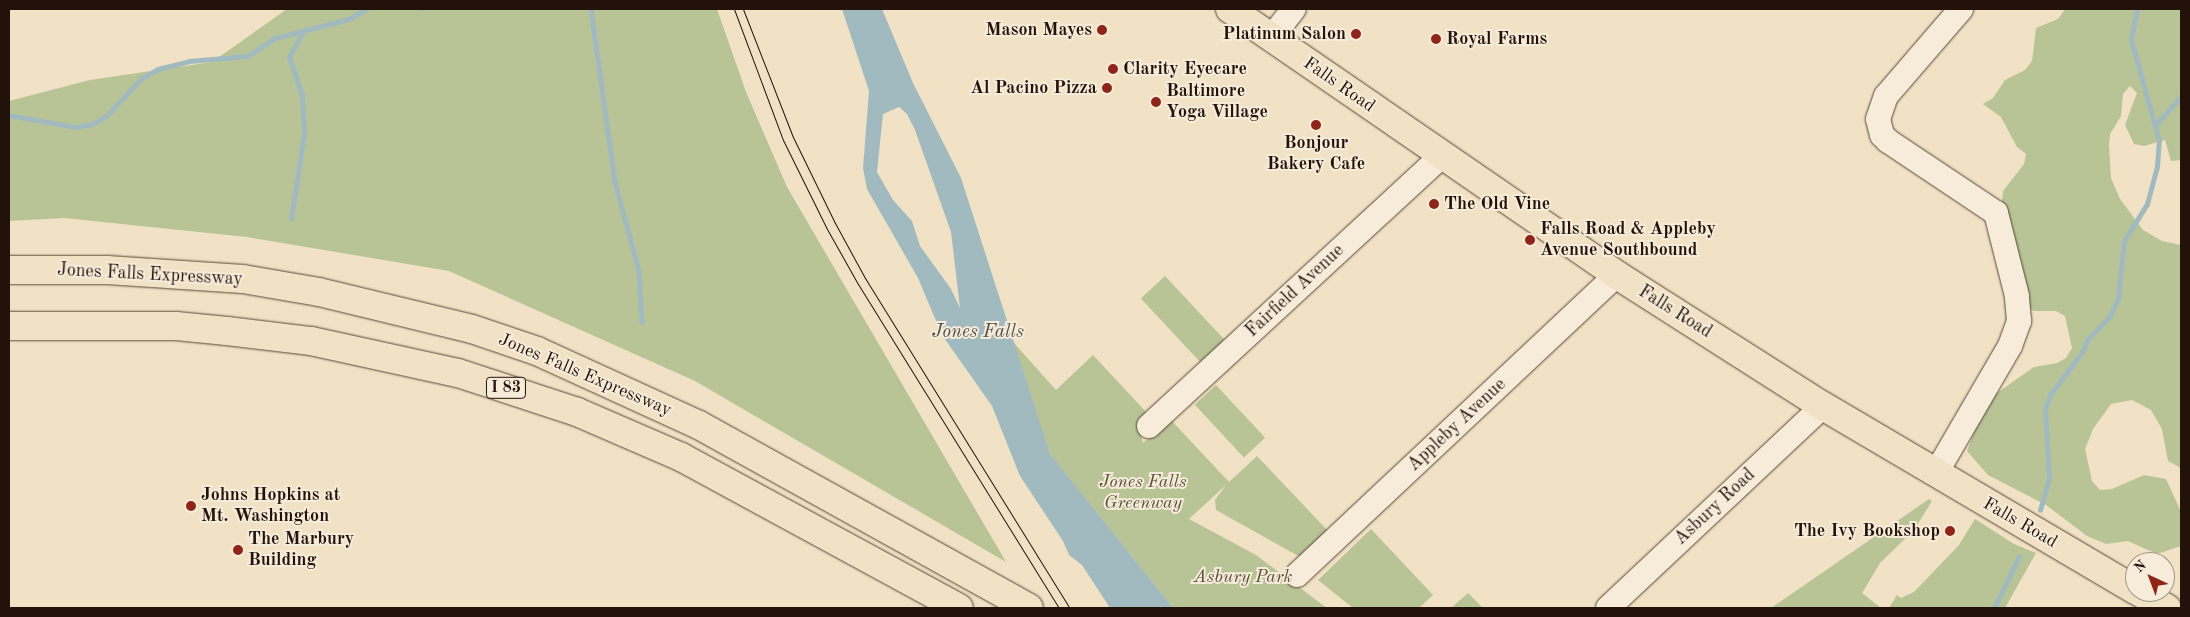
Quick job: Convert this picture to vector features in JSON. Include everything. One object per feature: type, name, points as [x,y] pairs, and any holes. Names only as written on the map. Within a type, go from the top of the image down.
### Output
[{"type":"main road","name":"Falls Road","points":[[1230,9],[1617,275],[1823,406],[2125,584]]},
{"type":"main road","name":"Jones Falls Expressway","points":[[9,270],[107,270],[243,279],[366,302],[472,329],[537,351],[699,425],[1029,608]]},
{"type":"main road","name":"Jones Falls Expressway","points":[[9,326],[166,326],[228,331],[311,341],[458,373],[577,412],[681,457],[959,608]]},
{"type":"street","points":[[1271,38],[1294,9]]},
{"type":"street","points":[[1936,473],[2010,346],[2019,321],[2017,296],[1996,213],[1888,141],[1882,135],[1878,119],[1886,96],[1961,9]]},
{"type":"street","name":"Fairfield Avenue","points":[[1149,426],[1442,156]]},
{"type":"street","name":"Appleby Avenue","points":[[1297,575],[1617,275]]},
{"type":"street","name":"Asbury Road","points":[[1608,608],[1823,406]]},
{"type":"green space","points":[[287,9],[717,9],[746,92],[787,187],[1006,562],[695,381],[449,271],[247,237],[64,218],[9,221],[9,101],[90,80],[212,62]]},
{"type":"green space","points":[[2065,9],[2181,9],[2181,160],[2171,161],[2165,140],[2144,146],[2134,144],[2125,125],[2137,93],[2130,86],[2123,94],[2121,116],[2110,134],[2109,145],[2111,178],[2120,199],[2143,230],[2162,241],[2181,245],[2181,468],[2168,461],[2162,429],[2151,410],[2132,400],[2111,404],[2093,429],[2085,449],[2092,481],[2100,490],[2112,489],[2144,475],[2166,479],[2181,512],[2181,546],[2163,552],[2153,552],[2128,541],[2106,544],[2087,536],[2046,505],[1988,475],[1967,451],[1982,410],[1997,393],[2034,367],[2057,363],[2066,358],[2072,348],[2065,316],[2056,311],[2034,311],[2025,306],[2002,202],[2003,191],[2024,164],[2026,154],[2017,147],[2001,117],[1983,104],[1993,98],[2005,80],[2025,70],[2032,61],[2036,28],[2058,19]]},
{"type":"green space","points":[[1165,276],[1226,341],[1202,364],[1141,299]]},
{"type":"green space","points":[[1013,342],[1056,390],[1093,355],[1148,414],[1140,431],[1143,443],[1170,419],[1229,482],[1257,456],[1329,532],[1300,557],[1216,510],[1215,500],[1226,485],[1189,519],[1256,555],[1327,608],[1173,608],[1050,455]]},
{"type":"green space","name":"Jones Falls Greenway","points":[[1216,385],[1265,438],[1244,457],[1195,405]]},
{"type":"green space","points":[[1929,499],[1932,501],[1914,530],[1880,563],[1862,593],[1881,608],[1771,608]]},
{"type":"green space","points":[[1975,519],[2014,544],[2036,553],[2005,608],[1889,608],[1897,595],[1901,598],[1914,592],[1959,545]]},
{"type":"green space","name":"Asbury Park","points":[[1371,529],[1433,595],[1419,608],[1353,608],[1318,580]]},
{"type":"green space","points":[[1468,593],[1483,608],[1451,608]]},
{"type":"water","name":"Jones Falls","points":[[842,9],[882,9],[913,83],[961,178],[1050,454],[1173,608],[1110,608],[1082,565],[1069,555],[1063,541],[1020,476],[992,406],[942,335],[918,278],[867,189],[863,168],[869,91]],"holes":[[[899,107],[907,114],[915,130],[951,232],[960,308],[951,289],[920,246],[912,221],[893,200],[877,172],[883,114]]]},
{"type":"waterway","points":[[9,115],[75,127],[93,124],[106,116],[142,78],[158,69],[189,61],[248,56],[275,38],[349,19],[366,9]]},
{"type":"waterway","points":[[591,9],[615,182],[639,271],[642,322]]},
{"type":"waterway","points":[[2040,510],[2049,479],[2045,409],[2050,395],[2082,352],[2088,339],[2110,316],[2118,299],[2124,241],[2147,204],[2157,167],[2159,141],[2131,40],[2137,9]]},
{"type":"waterway","points":[[291,219],[304,134],[302,96],[289,57],[303,32]]},
{"type":"waterway","points":[[2155,126],[2181,96]]},
{"type":"waterway","points":[[1994,608],[2019,557]]},
{"type":"tram line","points":[[734,9],[783,140],[827,229],[858,284],[1059,608]]},
{"type":"tram line","points":[[743,9],[792,135],[835,223],[865,278],[1070,608]]},
{"type":"place","name":"Mason Mayes","points":[[1102,30]]},
{"type":"place","name":"Platinum Salon","points":[[1356,34]]},
{"type":"place","name":"Royal Farms","points":[[1436,39]]},
{"type":"place","name":"Clarity Eyecare","points":[[1113,69]]},
{"type":"place","name":"Al Pacino Pizza","points":[[1107,88]]},
{"type":"place","name":"Baltimore Yoga Village","points":[[1156,102]]},
{"type":"place","name":"Bonjour Bakery Cafe","points":[[1316,125]]},
{"type":"place","name":"The Old Vine","points":[[1434,204]]},
{"type":"place","name":"Falls Road & Appleby Avenue Southbound","points":[[1530,240]]},
{"type":"place","name":"Johns Hopkins at Mt. Washington","points":[[191,506]]},
{"type":"place","name":"The Ivy Bookshop","points":[[1950,531]]},
{"type":"place","name":"The Marbury Building","points":[[238,550]]}]
